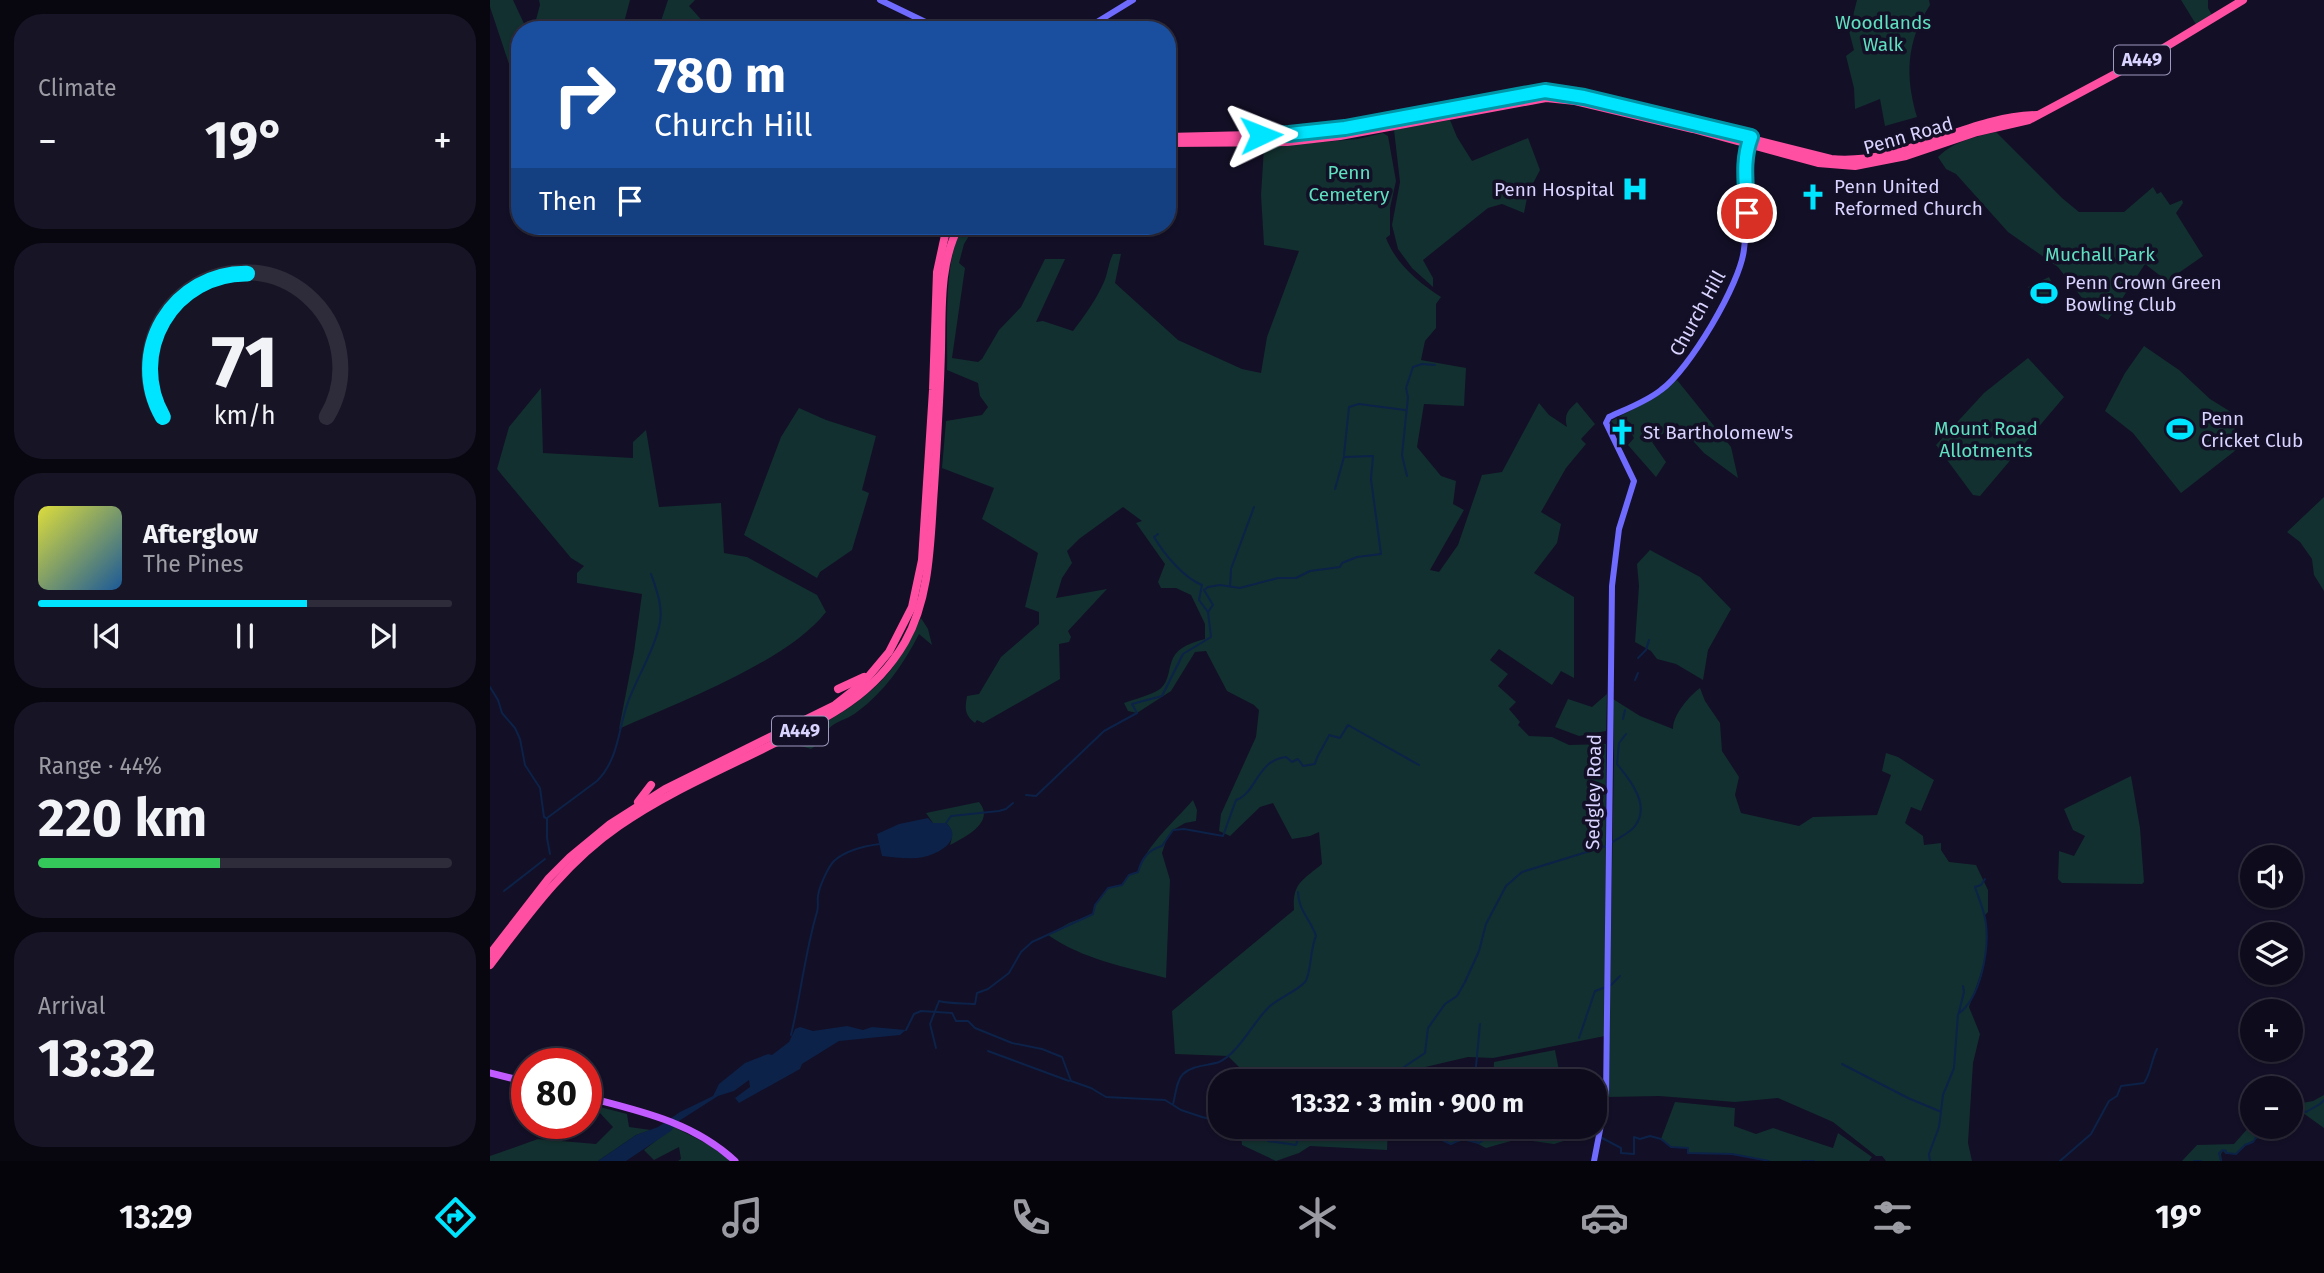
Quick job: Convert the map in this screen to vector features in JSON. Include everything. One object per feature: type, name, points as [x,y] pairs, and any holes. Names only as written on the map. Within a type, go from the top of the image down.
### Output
[{"type":"highway","name":"Penn Road","points":[[1176,137],[1289,134],[1433,113],[1545,91],[1584,97],[1750,140],[1818,163],[1855,166],[1906,156],[1976,132],[2021,124],[2162,49],[2243,0]]},
{"type":"highway","name":"Penn Road","points":[[1176,143],[1287,142],[1546,98],[1750,140]]},
{"type":"highway","name":"A449","points":[[490,954],[537,892],[570,857],[600,831],[665,789],[835,705],[863,683],[884,660],[912,607],[922,560],[933,390],[937,272],[945,235]]},
{"type":"highway","name":"A449","points":[[490,965],[556,881],[618,826],[655,803],[828,718],[863,693],[896,656],[919,611],[929,561],[944,274],[948,250],[955,235]]},
{"type":"highway","points":[[838,689],[863,679],[884,660]]},
{"type":"highway","points":[[634,807],[651,785]]},
{"type":"main road","points":[[490,1073],[511,1078]]},
{"type":"main road","points":[[602,1101],[679,1124],[713,1142],[735,1161]]},
{"type":"street","points":[[880,0],[923,21]]},
{"type":"street","points":[[1099,21],[1133,0]]},
{"type":"street","name":"Church Hill","points":[[1634,481],[1608,431],[1606,421],[1662,390],[1679,374],[1697,350],[1724,299],[1744,252],[1747,213],[1744,172],[1750,140]]},
{"type":"street","name":"Sedgley Road","points":[[1594,1161],[1606,1087],[1612,586],[1619,529],[1634,481]]},
{"type":"green space","points":[[490,0],[513,0],[523,21],[511,21],[511,70]]},
{"type":"green space","points":[[539,0],[630,0],[624,21],[536,21]]},
{"type":"green space","points":[[668,0],[695,0],[689,6],[702,21],[661,21]]},
{"type":"green space","name":"Woodlands Walk","points":[[1857,0],[1929,0],[1930,5],[1916,32],[1910,60],[1911,87],[1917,117],[1885,126],[1880,99],[1855,109],[1854,88],[1846,56],[1854,50],[1849,31]]},
{"type":"green space","points":[[2181,0],[2208,0],[2212,15],[2197,26]]},
{"type":"green space","points":[[1450,120],[1472,161],[1528,138],[1540,170],[1528,193],[1524,213],[1502,204],[1488,208],[1423,260],[1433,278],[1433,287],[1412,268],[1398,249],[1392,225],[1400,182],[1394,130]]},
{"type":"green space","name":"Muchall Park","points":[[1996,132],[2079,212],[2124,212],[2153,187],[2157,194],[2161,192],[2170,205],[2182,200],[2183,203],[2176,213],[2203,256],[2167,281],[2145,264],[2108,320],[2092,311],[2058,267],[2008,232],[1956,174],[1946,169],[1938,157],[1958,143]]},
{"type":"green space","name":"Penn Cemetery","points":[[1383,133],[1388,136],[1396,181],[1390,208],[1390,235],[1386,238],[1409,272],[1441,297],[1436,304],[1436,328],[1425,341],[1421,360],[1466,368],[1464,406],[1424,404],[1417,447],[1441,476],[1456,481],[1453,504],[1464,510],[1430,570],[1439,572],[1458,545],[1482,475],[1502,472],[1539,403],[1549,415],[1567,427],[1567,413],[1577,402],[1595,424],[1581,439],[1586,444],[1566,468],[1541,512],[1561,524],[1557,543],[1534,573],[1574,597],[1574,678],[1561,671],[1552,685],[1499,649],[1490,660],[1508,674],[1498,686],[1516,702],[1509,709],[1520,722],[1518,725],[1529,736],[1552,737],[1569,745],[1606,744],[1605,1036],[1493,1058],[1468,1057],[1417,1069],[1241,1069],[1228,1056],[1175,1054],[1172,1011],[1294,910],[1295,894],[1300,883],[1322,864],[1319,832],[1292,839],[1273,803],[1260,807],[1230,836],[1219,831],[1221,814],[1256,737],[1259,710],[1227,691],[1206,651],[1195,652],[1171,691],[1137,713],[1128,711],[1124,703],[1163,686],[1178,651],[1205,639],[1205,624],[1191,595],[1176,588],[1161,588],[1158,582],[1165,564],[1136,523],[1142,521],[1123,507],[1067,551],[1072,563],[1062,578],[1056,598],[1107,589],[1068,631],[1071,637],[1069,642],[1059,644],[1060,679],[983,723],[977,720],[975,723],[967,714],[967,696],[979,694],[1001,657],[1039,624],[1039,612],[1025,607],[1038,553],[982,519],[994,488],[942,468],[946,421],[982,415],[988,407],[980,396],[978,383],[947,370],[949,273],[958,238],[960,235],[970,235],[959,263],[965,268],[952,358],[978,362],[982,359],[999,330],[1021,307],[1045,259],[1065,259],[1036,322],[1043,321],[1073,331],[1101,289],[1113,254],[1121,254],[1115,283],[1178,340],[1242,369],[1261,373],[1267,337],[1299,251],[1264,245],[1261,195],[1264,147],[1358,139]]},
{"type":"green space","name":"Penn Crown Green Bowling Club","points":[[2049,277],[2057,292],[2042,307],[2028,287]]},
{"type":"green space","points":[[2144,346],[2179,370],[2210,399],[2239,417],[2233,434],[2236,450],[2181,493],[2133,433],[2105,411],[2125,373]]},
{"type":"green space","name":"Mount Road Allotments","points":[[2028,358],[2064,397],[1980,496],[1973,495],[1936,445],[1984,393]]},
{"type":"green space","points":[[1677,380],[1731,447],[1738,478],[1704,453],[1677,423],[1652,442],[1666,462],[1656,477],[1628,445],[1634,438],[1630,431],[1634,426],[1624,418],[1617,427],[1611,421],[1656,397]]},
{"type":"green space","points":[[541,388],[543,453],[633,458],[633,442],[646,430],[659,507],[721,503],[724,553],[747,557],[817,595],[826,612],[786,648],[759,664],[619,729],[642,594],[577,583],[577,573],[584,566],[571,558],[497,469],[509,427]]},
{"type":"green space","points":[[799,408],[876,436],[862,490],[869,493],[852,550],[820,572],[817,578],[744,535],[781,437]]},
{"type":"green space","points":[[2324,497],[2324,591],[2314,575],[2312,559],[2300,542],[2287,532]]},
{"type":"green space","points":[[1650,550],[1700,577],[1731,609],[1708,650],[1703,680],[1676,664],[1657,659],[1651,651],[1635,642],[1639,586],[1637,564]]},
{"type":"green space","points":[[921,618],[928,629],[932,645],[919,634],[892,677],[867,704],[833,725],[811,749],[791,743],[870,692],[891,670]]},
{"type":"green space","points":[[1700,688],[1705,701],[1720,723],[1722,751],[1739,777],[1735,795],[1741,813],[1799,826],[1813,817],[1877,815],[1891,775],[1882,771],[1886,753],[1898,757],[1934,780],[1921,811],[1911,807],[1905,823],[1923,836],[1924,845],[1941,843],[1941,850],[1949,862],[1976,865],[1988,890],[1988,912],[1984,916],[1987,927],[1986,950],[1969,1007],[1980,1034],[1973,1063],[1968,1143],[1972,1161],[1886,1161],[1833,1122],[1778,1098],[1735,1102],[1659,1096],[1608,1097],[1613,699],[1640,716],[1673,729],[1682,707]]},
{"type":"green space","points":[[1607,694],[1606,731],[1579,736],[1555,727],[1568,699],[1592,707]]},
{"type":"green space","points":[[2131,776],[2140,828],[2144,882],[2062,883],[2058,879],[2059,851],[2074,856],[2085,836],[2073,830],[2064,809]]},
{"type":"green space","points":[[1193,800],[1197,810],[1196,821],[1185,823],[1173,830],[1162,853],[1170,880],[1166,978],[1090,956],[1048,935],[1093,914],[1095,905],[1108,888],[1122,885],[1129,875],[1138,872],[1147,852]]},
{"type":"green space","points":[[979,802],[984,816],[981,822],[970,833],[950,845],[952,833],[948,825],[933,823],[926,813]]},
{"type":"green space","points":[[1555,1050],[1559,1069],[1494,1069],[1494,1062]]},
{"type":"green space","points":[[2324,1095],[2324,1128],[2303,1113],[2303,1103]]},
{"type":"green space","points":[[1675,1102],[1735,1108],[1734,1126],[1756,1134],[1773,1128],[1833,1148],[1838,1133],[1872,1157],[1869,1161],[1769,1161],[1732,1154],[1688,1153],[1688,1148],[1671,1147],[1661,1139]]},
{"type":"green space","points":[[602,1108],[627,1114],[629,1127],[651,1130],[636,1135],[598,1161],[490,1161],[490,1156],[538,1139],[596,1144],[613,1127],[602,1115]]},
{"type":"green space","points":[[674,1127],[715,1148],[730,1161],[678,1161],[681,1159],[679,1147],[654,1160],[644,1150]]},
{"type":"green space","points":[[2240,1137],[2256,1139],[2237,1154],[2226,1154],[2223,1151],[2222,1161],[2182,1161],[2197,1145],[2234,1144]]},
{"type":"green space","points":[[1241,1139],[1387,1139],[1387,1150],[1310,1146],[1276,1161],[1242,1145]]},
{"type":"green space","points":[[1518,1139],[1486,1148],[1469,1141],[1451,1144],[1442,1140]]},
{"type":"green space","points":[[1518,1139],[1570,1139],[1554,1144]]},
{"type":"water","points":[[928,818],[933,823],[946,823],[951,830],[950,842],[945,847],[923,857],[882,856],[877,834],[899,824]]},
{"type":"water","points":[[847,1026],[863,1030],[872,1027],[906,1030],[900,1035],[839,1041],[802,1064],[800,1069],[739,1103],[735,1098],[750,1087],[749,1080],[734,1091],[718,1096],[626,1161],[598,1161],[636,1135],[658,1127],[680,1112],[713,1096],[719,1084],[745,1063],[772,1055],[789,1042],[795,1029],[800,1027],[813,1031]]},
{"type":"waterway","points":[[1407,476],[1402,455],[1408,397],[1406,388],[1413,367],[1422,364],[1435,365]]},
{"type":"waterway","points":[[1344,455],[1349,407],[1359,404],[1405,410]]},
{"type":"waterway","points":[[1208,612],[1213,605],[1204,590],[1208,587],[1220,585],[1240,588],[1278,578],[1296,578],[1310,571],[1340,567],[1342,563],[1357,557],[1381,554],[1371,479],[1373,456],[1344,457],[1335,489]]},
{"type":"waterway","points":[[1230,586],[1231,569],[1254,507]]},
{"type":"waterway","points":[[1026,795],[1036,796],[1104,731],[1137,713],[1132,704],[1162,696],[1183,654],[1211,637],[1208,612],[1199,600],[1202,585],[1188,577],[1169,558],[1154,537],[1158,534]]},
{"type":"waterway","points":[[550,854],[547,818],[597,781],[610,763],[628,702],[653,646],[661,614],[651,574]]},
{"type":"waterway","points":[[1638,658],[1646,650],[1649,640]]},
{"type":"waterway","points":[[1635,680],[1638,673]]},
{"type":"waterway","points":[[490,687],[502,713],[515,728],[520,739],[525,765],[540,788],[546,818]]},
{"type":"waterway","points":[[1623,719],[1625,710]]},
{"type":"waterway","points":[[936,1048],[930,1024],[939,1001],[975,1004],[977,993],[988,989],[1009,973],[1021,952],[1032,942],[1093,914],[1095,905],[1108,888],[1122,885],[1129,875],[1138,872],[1146,855],[1162,846],[1173,830],[1184,829],[1223,836],[1236,800],[1243,797],[1263,770],[1276,759],[1286,757],[1292,762],[1298,759],[1303,766],[1315,764],[1329,735],[1340,738],[1348,725],[1419,765]]},
{"type":"waterway","points":[[1611,843],[1633,829],[1641,810],[1637,793],[1617,764],[1619,743],[1626,734]]},
{"type":"waterway","points":[[946,823],[951,816],[999,811],[1013,803]]},
{"type":"waterway","points":[[791,1035],[824,877],[834,861],[844,854],[880,844]]},
{"type":"waterway","points":[[1401,1069],[1425,1053],[1428,1028],[1445,1004],[1457,996],[1465,982],[1479,951],[1486,924],[1506,886],[1522,872],[1606,846]]},
{"type":"waterway","points":[[504,891],[545,859]]},
{"type":"waterway","points":[[1930,1161],[1929,1154],[1939,1127],[1943,1095],[1954,1068],[1958,1014],[1972,997],[1985,960],[1986,924],[1975,887],[1981,885],[1985,879]]},
{"type":"waterway","points":[[1173,1104],[1183,1074],[1226,1058],[1269,1007],[1305,982],[1316,936],[1300,904],[1298,892]]},
{"type":"waterway","points":[[1611,985],[1620,976]]},
{"type":"waterway","points":[[1959,1012],[1963,986]]},
{"type":"waterway","points":[[1579,1038],[1595,991],[1606,987]]},
{"type":"waterway","points":[[906,1030],[914,1014],[921,1011],[952,1013],[956,1021],[968,1021],[975,1028],[1012,1043],[1042,1049],[1062,1057],[1071,1081],[1106,1097],[1165,1100],[1181,1110],[1208,1118]]},
{"type":"waterway","points":[[1476,1069],[1480,1024]]},
{"type":"waterway","points":[[2060,1161],[2091,1134],[2109,1101],[2117,1096],[2121,1086],[2144,1083],[2157,1049]]},
{"type":"waterway","points":[[988,1051],[1069,1081]]},
{"type":"waterway","points":[[1842,1064],[1939,1111]]},
{"type":"waterway","points":[[2303,1111],[2306,1112],[2324,1100]]},
{"type":"waterway","points":[[1604,1139],[1621,1148],[1621,1153],[1634,1154],[1634,1137],[1640,1139],[1650,1136],[1661,1139],[1671,1147],[1688,1148],[1688,1153],[1732,1154],[1769,1161]]},
{"type":"waterway","points":[[1267,1139],[1296,1145],[1298,1139]]},
{"type":"waterway","points":[[1442,1139],[1451,1144],[1462,1139]]},
{"type":"waterway","points":[[1462,1139],[1479,1143],[1485,1139]]},
{"type":"waterway","points":[[2221,1161],[2219,1153],[2223,1150],[2236,1154],[2255,1139]]},
{"type":"waterway","points":[[1802,1161],[1814,1161]]},
{"type":"waterway","points":[[2194,1161],[2201,1161]]},
{"type":"place","name":"Penn Hospital","points":[[1635,189]]},
{"type":"place","name":"Penn United Reformed Church","points":[[1813,197]]},
{"type":"place","name":"Penn Crown Green Bowling Club","points":[[2044,293]]},
{"type":"place","name":"Penn Cricket Club","points":[[2180,429]]},
{"type":"place","name":"St Bartholomew's","points":[[1622,432]]},
{"type":"route","points":[[1261,135],[1345,128],[1528,93],[1563,92],[1751,137],[1744,172],[1747,213]]}]
